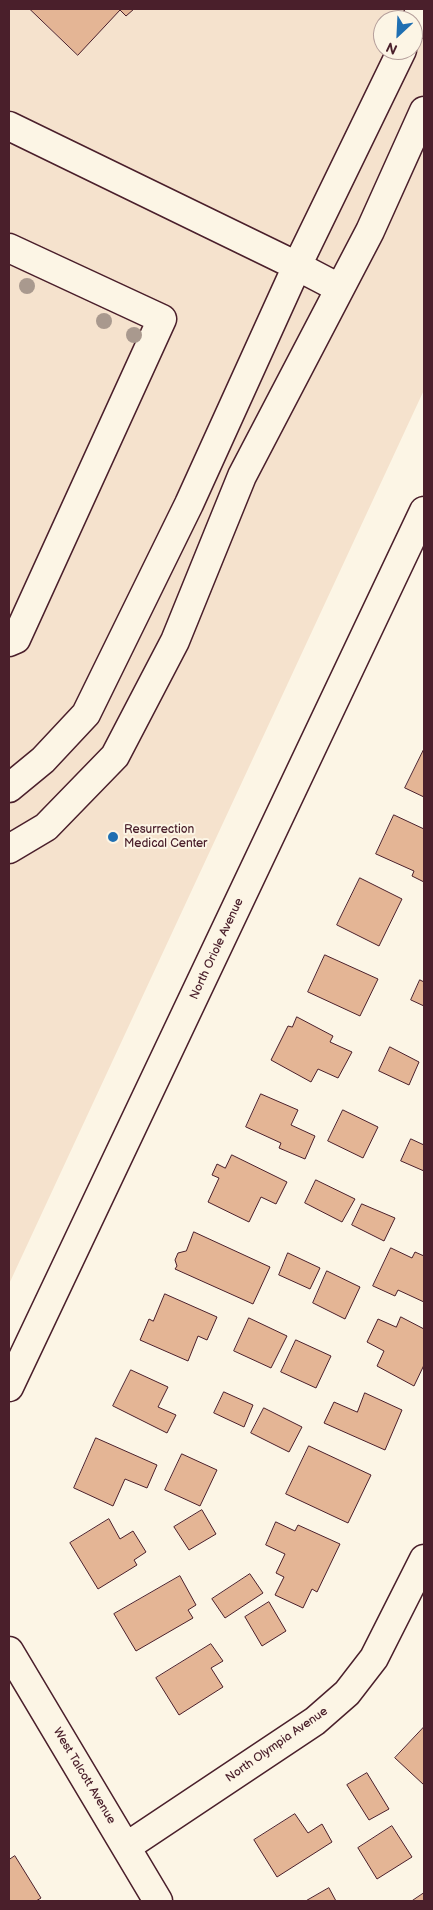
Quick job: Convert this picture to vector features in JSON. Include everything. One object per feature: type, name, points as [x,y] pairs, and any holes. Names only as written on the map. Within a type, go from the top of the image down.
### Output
[{"type":"street","points":[[9,788],[43,760],[86,714],[189,504],[297,266],[397,60]]},
{"type":"street","points":[[9,849],[46,827],[115,756],[175,641],[242,476],[370,231],[424,111]]},
{"type":"street","points":[[9,126],[339,288]]},
{"type":"street","points":[[9,248],[162,319],[16,639],[9,642]]},
{"type":"street","name":"North Oriole Avenue","points":[[9,1387],[424,511]]},
{"type":"street","name":"North Olympia Avenue","points":[[126,1847],[315,1721],[347,1693],[374,1658],[424,1559]]},
{"type":"street","name":"West Talcott Avenue","points":[[9,1651],[158,1901]]},
{"type":"shaded area","name":"Resurrection Medical Center","points":[[9,9],[424,9],[424,390],[9,1284]]},
{"type":"building","points":[[30,9],[134,9],[126,16],[120,10],[78,55]]},
{"type":"building","points":[[424,749],[424,797],[405,788]]},
{"type":"building","points":[[394,815],[424,829],[424,882],[412,876],[414,871],[376,854]]},
{"type":"building","points":[[360,878],[402,899],[379,946],[337,925]]},
{"type":"building","points":[[325,955],[378,979],[360,1016],[308,992]]},
{"type":"building","points":[[420,980],[424,982],[424,1006],[411,1000]]},
{"type":"building","points":[[297,1017],[333,1036],[330,1042],[352,1052],[338,1078],[318,1069],[311,1082],[271,1060],[288,1026],[292,1027]]},
{"type":"building","points":[[390,1047],[419,1062],[409,1085],[379,1071]]},
{"type":"building","points":[[261,1094],[298,1110],[291,1125],[315,1136],[305,1159],[279,1148],[281,1143],[246,1127]]},
{"type":"building","points":[[343,1110],[378,1127],[363,1158],[328,1141]]},
{"type":"building","points":[[411,1139],[424,1145],[424,1171],[401,1161]]},
{"type":"building","points":[[232,1155],[287,1182],[276,1204],[261,1197],[249,1222],[208,1202],[219,1178],[212,1175],[217,1164],[225,1168]]},
{"type":"building","points":[[316,1180],[355,1199],[342,1222],[305,1203]]},
{"type":"building","points":[[362,1204],[395,1218],[384,1241],[352,1225]]},
{"type":"building","points":[[194,1232],[270,1267],[253,1304],[175,1269],[177,1266],[175,1260],[178,1253],[186,1251]]},
{"type":"building","points":[[391,1248],[412,1258],[415,1252],[424,1256],[424,1302],[398,1290],[395,1296],[373,1286]]},
{"type":"building","points":[[288,1253],[320,1268],[310,1289],[279,1275]]},
{"type":"building","points":[[327,1271],[360,1287],[345,1319],[313,1303]]},
{"type":"building","points":[[165,1294],[217,1317],[207,1340],[198,1336],[188,1361],[140,1340],[149,1319],[153,1321]]},
{"type":"building","points":[[401,1317],[424,1329],[424,1365],[414,1386],[377,1366],[384,1351],[367,1342],[378,1319],[396,1327]]},
{"type":"building","points":[[249,1318],[287,1336],[271,1368],[234,1351]]},
{"type":"building","points":[[296,1340],[331,1356],[316,1388],[281,1372]]},
{"type":"building","points":[[131,1370],[168,1387],[158,1407],[176,1415],[167,1433],[113,1406]]},
{"type":"building","points":[[224,1392],[253,1405],[244,1427],[214,1413]]},
{"type":"building","points":[[365,1393],[402,1410],[385,1450],[324,1423],[334,1402],[357,1412]]},
{"type":"building","points":[[264,1408],[302,1427],[289,1452],[251,1433]]},
{"type":"building","points":[[96,1438],[157,1465],[147,1488],[125,1479],[113,1506],[74,1488]]},
{"type":"building","points":[[309,1446],[371,1475],[348,1523],[286,1494]]},
{"type":"building","points":[[182,1454],[217,1470],[200,1506],[165,1490]]},
{"type":"building","points":[[202,1510],[216,1534],[189,1550],[174,1527]]},
{"type":"building","points":[[109,1519],[120,1539],[133,1531],[146,1552],[134,1560],[137,1565],[98,1589],[70,1543]]},
{"type":"building","points":[[276,1522],[295,1531],[298,1525],[340,1544],[317,1592],[312,1589],[303,1608],[275,1595],[284,1577],[276,1573],[285,1554],[266,1545]]},
{"type":"building","points":[[250,1574],[263,1593],[225,1618],[212,1599]]},
{"type":"building","points":[[180,1576],[196,1605],[188,1610],[193,1618],[136,1651],[114,1614]]},
{"type":"building","points":[[269,1602],[286,1631],[262,1646],[245,1617]]},
{"type":"building","points":[[211,1644],[223,1661],[211,1668],[223,1687],[179,1715],[156,1678]]},
{"type":"building","points":[[424,1727],[424,1785],[395,1758]]},
{"type":"building","points":[[367,1773],[389,1809],[369,1820],[347,1785]]},
{"type":"building","points":[[295,1814],[308,1833],[322,1824],[332,1842],[277,1877],[254,1840]]},
{"type":"building","points":[[392,1826],[412,1857],[377,1879],[358,1848]]},
{"type":"building","points":[[15,1856],[41,1898],[36,1901],[9,1901],[9,1860]]},
{"type":"building","points":[[329,1888],[336,1901],[306,1901]]},
{"type":"building","points":[[424,1893],[424,1901],[412,1901]]},
{"type":"place","name":"Resurrection Medical Center","points":[[113,837]]}]
